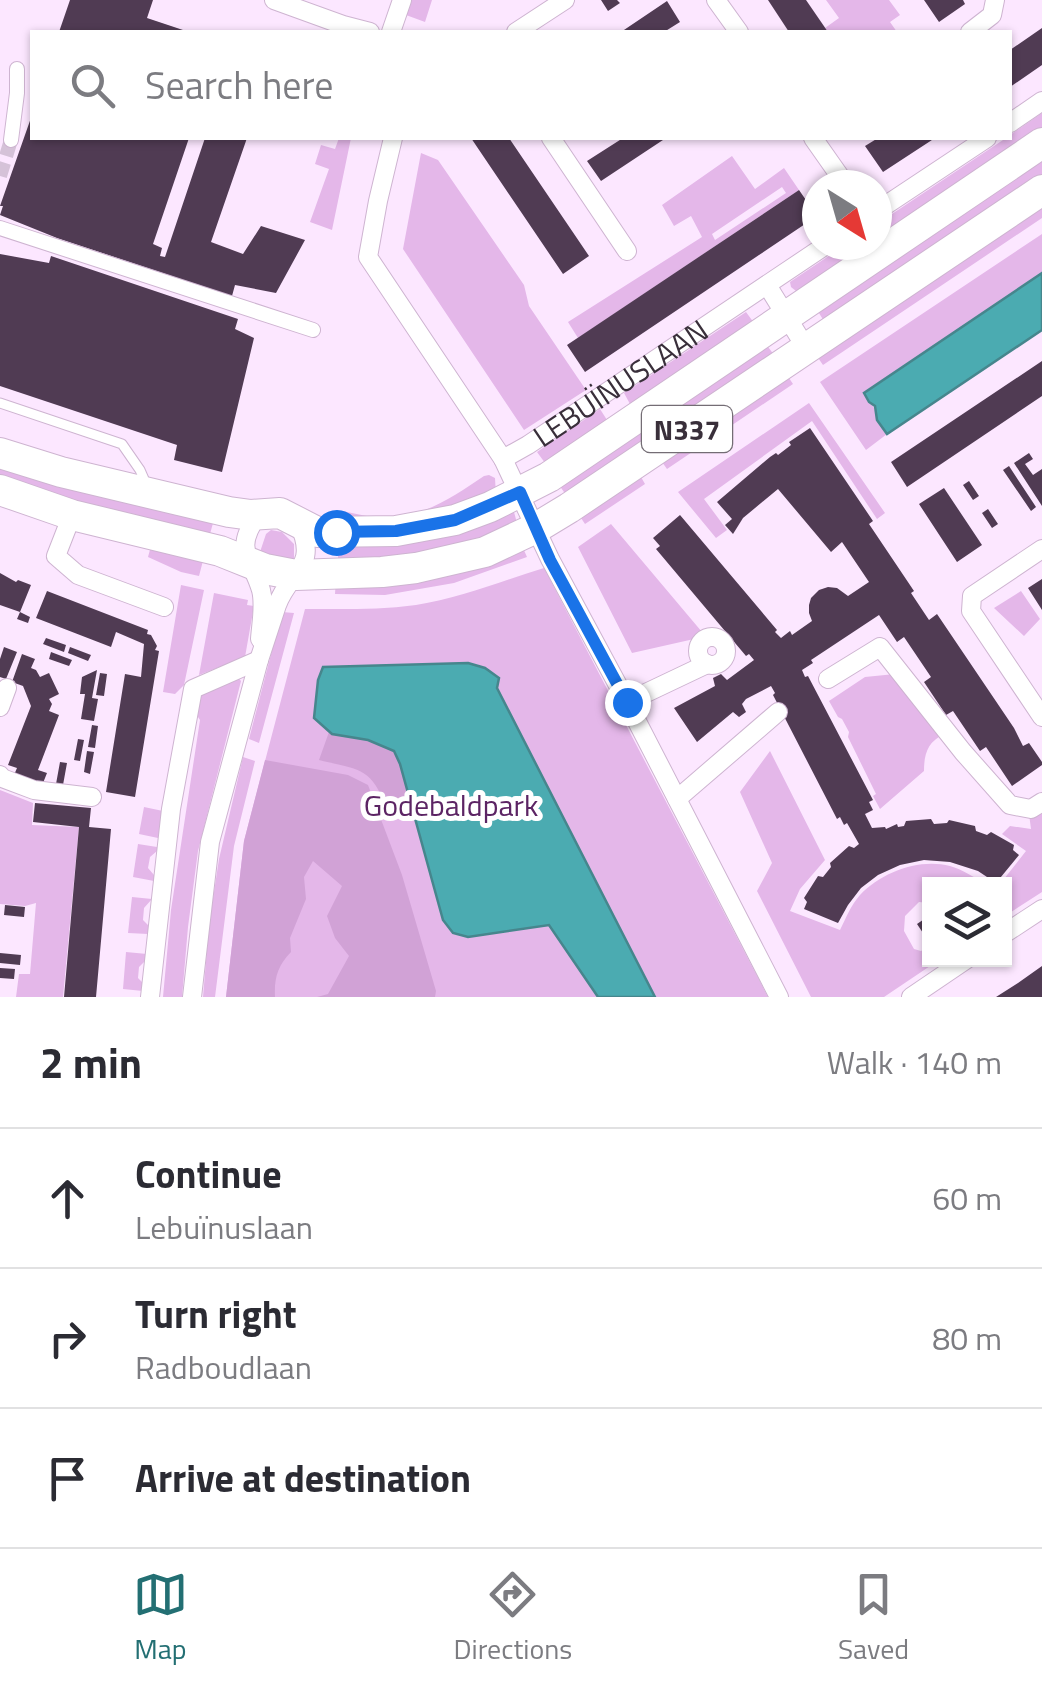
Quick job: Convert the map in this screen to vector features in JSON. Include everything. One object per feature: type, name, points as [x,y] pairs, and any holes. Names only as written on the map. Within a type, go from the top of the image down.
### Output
[{"type":"main road","name":"LEBUÏNUSLAAN","points":[[243,513],[280,513],[317,532],[396,531],[455,520],[520,492],[548,477],[1042,143]]},
{"type":"main road","name":"N337","points":[[0,490],[72,514],[234,556],[265,569],[296,574],[382,572],[485,552],[536,528],[1042,190]]},
{"type":"main road","name":"N337","points":[[0,453],[61,472],[243,513]]},
{"type":"street","points":[[274,0],[362,30]]},
{"type":"street","points":[[392,30],[402,0]]},
{"type":"street","points":[[519,30],[564,0]]},
{"type":"street","points":[[716,0],[738,30]]},
{"type":"street","points":[[973,30],[992,16],[995,0]]},
{"type":"street","points":[[11,140],[16,69]]},
{"type":"street","points":[[1012,122],[1042,102]]},
{"type":"street","points":[[393,140],[368,257],[504,459]]},
{"type":"street","points":[[552,140],[628,251]]},
{"type":"street","points":[[815,140],[836,170]]},
{"type":"street","points":[[892,201],[985,140]]},
{"type":"street","points":[[0,228],[312,330]]},
{"type":"street","name":"LEBUÏNUSLAAN","points":[[520,492],[504,459],[804,260]]},
{"type":"street","points":[[768,284],[806,348]]},
{"type":"street","points":[[520,492],[550,560],[779,997]]},
{"type":"street","points":[[243,513],[249,527],[234,556],[262,594],[260,660]]},
{"type":"street","points":[[72,514],[56,556],[78,575],[164,607]]},
{"type":"street","points":[[192,997],[210,842],[280,597],[303,565],[306,538],[299,524]]},
{"type":"street","points":[[1042,549],[972,596],[971,612],[1042,717]]},
{"type":"street","points":[[828,679],[880,647],[961,760],[1010,805],[1031,809],[1042,802]]},
{"type":"street","points":[[150,997],[171,809],[193,688],[260,660]]},
{"type":"street","points":[[627,702],[707,664]]},
{"type":"street","points":[[0,706],[7,688]]},
{"type":"street","points":[[678,800],[778,712]]},
{"type":"street","points":[[0,774],[19,786],[92,796]]},
{"type":"street","points":[[1012,929],[1042,909]]},
{"type":"street","points":[[911,997],[956,967]]},
{"type":"lane","points":[[0,404],[122,444],[149,492]]},
{"type":"green space","points":[[411,0],[432,0],[425,22],[406,15]]},
{"type":"green space","points":[[826,0],[889,0],[900,15],[890,22],[896,30],[826,30],[839,18]]},
{"type":"green space","points":[[1042,113],[1042,136],[892,237],[892,214],[1003,140],[1012,140],[1012,134]]},
{"type":"green space","points":[[338,140],[351,140],[332,230],[310,222],[329,169],[315,164],[321,145],[335,149]]},
{"type":"green space","points":[[421,153],[438,160],[524,285],[529,306],[586,390],[524,430],[403,249]]},
{"type":"green space","points":[[1042,153],[1042,180],[827,326],[814,305],[882,260],[892,260],[892,253]]},
{"type":"green space","points":[[732,156],[755,189],[784,168],[799,190],[578,338],[568,322],[702,237],[691,216],[674,226],[662,205]],"holes":[[[782,187],[786,193],[715,240],[712,234]]]},
{"type":"green space","points":[[1042,200],[1042,218],[823,365],[814,352]]},
{"type":"green space","points":[[1042,234],[1042,273],[864,392],[887,434],[866,450],[820,382]]},
{"type":"green space","points":[[823,260],[858,260],[801,295],[790,282]]},
{"type":"green space","points":[[746,312],[757,327],[630,404],[624,393]]},
{"type":"green space","points":[[763,340],[777,359],[569,499],[554,478]]},
{"type":"green space","points":[[785,372],[793,384],[667,469],[662,462]]},
{"type":"green space","points":[[809,403],[885,513],[877,519],[812,421],[704,499],[727,530],[716,538],[678,492]]},
{"type":"green space","points":[[600,409],[607,420],[580,447],[548,467],[537,452]]},
{"type":"green space","points":[[0,463],[215,516],[208,541],[0,485]]},
{"type":"green space","points":[[489,475],[495,478],[496,495],[487,502],[414,523],[341,527],[343,511],[382,518],[410,515]]},
{"type":"green space","points":[[641,477],[645,484],[585,524],[577,512]]},
{"type":"green space","points":[[503,509],[514,512],[517,523],[458,550],[338,565],[338,537]]},
{"type":"green space","points":[[611,524],[702,632],[694,639],[632,653],[578,547]]},
{"type":"green space","points":[[271,530],[282,532],[294,544],[294,562],[259,555]]},
{"type":"green space","points":[[151,546],[205,553],[199,576],[148,557]]},
{"type":"green space","points":[[523,548],[527,557],[454,583],[385,595],[335,594],[336,579]]},
{"type":"green space","name":"Godebaldpark","points":[[544,568],[768,997],[226,997],[244,841],[305,609],[416,605]]},
{"type":"green space","points":[[181,585],[204,590],[184,685],[175,694],[163,692]]},
{"type":"green space","points":[[1021,591],[1040,619],[1024,636],[994,608]]},
{"type":"green space","points":[[214,593],[248,600],[247,605],[254,606],[245,657],[199,675]]},
{"type":"green space","points":[[282,612],[294,613],[259,743],[249,739]]},
{"type":"green space","points":[[235,674],[241,681],[198,851],[182,997],[163,997],[171,910],[200,720],[194,711],[199,696]]},
{"type":"green space","points":[[895,674],[944,734],[928,749],[924,771],[880,809],[849,732],[829,701],[865,677]]},
{"type":"green space","points":[[770,751],[825,860],[800,889],[790,911],[840,930],[860,895],[902,869],[938,864],[974,877],[922,877],[922,902],[905,916],[904,931],[914,949],[922,950],[922,967],[929,967],[884,997],[811,997],[757,891],[772,863],[740,792]]},
{"type":"green space","points":[[243,757],[255,761],[234,846],[215,997],[203,997],[219,859]]},
{"type":"green space","points":[[0,790],[33,803],[32,825],[79,827],[63,997],[16,997],[19,974],[30,974],[36,903],[0,904]]},
{"type":"green space","points":[[144,807],[163,811],[158,838],[139,834]]},
{"type":"green space","points":[[1042,810],[1042,892],[1012,911],[1012,877],[1006,877],[1026,851],[1002,834],[1010,826],[1031,829],[1029,814]]},
{"type":"green space","points":[[138,844],[157,847],[148,868],[154,881],[133,877]]},
{"type":"green space","points":[[132,897],[152,899],[144,908],[148,934],[128,933]]},
{"type":"green space","points":[[126,952],[147,954],[139,967],[143,991],[123,989]]},
{"type":"shaded area","points":[[1042,273],[1042,330],[887,434],[877,420],[875,406],[864,393]]},
{"type":"shaded area","points":[[468,663],[499,678],[497,688],[655,997],[598,997],[549,925],[468,937],[453,933],[443,920],[394,751],[368,740],[332,734],[314,718],[323,667]]},
{"type":"shaded area","points":[[329,732],[368,740],[394,751],[412,805],[387,808],[375,785],[362,772],[319,760]]},
{"type":"shaded area","points":[[265,760],[348,775],[368,785],[402,875],[435,997],[317,997],[328,994],[349,956],[335,938],[327,916],[342,886],[313,861],[304,877],[306,899],[290,938],[291,952],[278,972],[275,997],[226,997],[244,841]]},
{"type":"building","points":[[70,0],[153,0],[147,18],[183,30],[60,30]]},
{"type":"building","points":[[601,0],[617,0],[620,3],[608,11]]},
{"type":"building","points":[[768,0],[806,0],[827,30],[788,30]]},
{"type":"building","points":[[924,0],[963,0],[965,4],[939,22]]},
{"type":"building","points":[[667,1],[680,22],[667,30],[624,30]]},
{"type":"building","points":[[1042,28],[1042,65],[1012,86],[1012,49]]},
{"type":"building","points":[[30,121],[30,140],[188,140],[153,244],[162,248],[160,256],[165,257],[204,140],[246,140],[211,242],[243,254],[261,226],[305,240],[276,293],[235,285],[232,296],[57,238],[0,215]]},
{"type":"building","points":[[472,140],[510,140],[589,256],[563,274]]},
{"type":"building","points":[[620,140],[663,140],[601,181],[587,161]]},
{"type":"building","points":[[875,140],[932,140],[886,170],[882,170],[865,146]]},
{"type":"building","points":[[799,190],[802,194],[802,226],[585,372],[567,345]]},
{"type":"building","points":[[0,254],[49,263],[51,256],[238,319],[235,329],[254,338],[222,472],[174,460],[177,445],[0,386]]},
{"type":"building","points":[[1042,361],[1042,396],[907,487],[891,462]]},
{"type":"building","points":[[810,428],[873,521],[869,524],[929,620],[937,614],[1023,746],[1029,743],[1042,762],[1012,786],[986,747],[980,751],[953,711],[946,715],[924,682],[931,677],[904,637],[897,642],[879,615],[802,670],[873,800],[869,802],[873,810],[865,814],[872,828],[886,829],[897,824],[904,826],[906,821],[931,819],[934,824],[949,820],[975,826],[976,831],[987,835],[991,832],[1014,845],[1013,850],[1019,855],[1001,877],[987,877],[950,862],[924,860],[878,875],[861,888],[838,923],[804,909],[804,898],[818,876],[823,877],[830,863],[849,846],[859,844],[847,823],[837,819],[771,686],[746,699],[742,704],[746,712],[739,717],[733,712],[697,742],[674,708],[715,686],[713,678],[721,674],[727,680],[754,660],[749,654],[746,656],[656,549],[660,546],[653,538],[680,515],[781,638],[812,621],[809,605],[819,590],[837,588],[848,596],[869,582],[842,542],[831,552],[778,489],[743,518],[733,534],[725,525],[732,519],[717,502],[770,457],[791,445],[789,442]]},
{"type":"building","points":[[1029,453],[1033,459],[1025,464],[1033,475],[1042,469],[1042,506],[1014,463]]},
{"type":"building","points":[[1009,466],[1036,507],[1031,511],[1003,470]]},
{"type":"building","points":[[969,481],[979,496],[973,500],[963,485]]},
{"type":"building","points":[[944,488],[982,545],[957,562],[919,504]]},
{"type":"building","points":[[988,509],[998,524],[992,528],[982,513]]},
{"type":"building","points":[[0,573],[31,585],[20,612],[0,605]]},
{"type":"building","points":[[1042,579],[1042,610],[1028,588]]},
{"type":"building","points":[[47,591],[148,630],[157,646],[135,797],[106,792],[125,674],[141,677],[144,644],[116,632],[111,647],[36,618]]},
{"type":"building","points":[[20,612],[30,617],[28,623],[17,619]]},
{"type":"building","points":[[46,638],[66,645],[64,652],[43,644]]},
{"type":"building","points":[[4,647],[17,652],[6,679],[0,677]]},
{"type":"building","points":[[70,647],[91,655],[88,661],[68,653]]},
{"type":"building","points":[[51,652],[72,660],[69,666],[49,659]]},
{"type":"building","points":[[22,654],[35,659],[31,668],[40,677],[49,673],[59,694],[49,699],[49,711],[59,715],[38,770],[47,773],[43,783],[14,775],[17,768],[8,765],[31,706],[23,686],[12,682]]},
{"type":"building","points":[[97,670],[92,698],[98,699],[94,721],[81,719],[85,694],[80,694],[82,677]]},
{"type":"building","points":[[100,673],[107,674],[104,696],[96,695]]},
{"type":"building","points":[[92,725],[98,726],[95,748],[88,747]]},
{"type":"building","points":[[78,739],[84,740],[80,761],[74,760]]},
{"type":"building","points":[[87,751],[94,752],[90,774],[84,772]]},
{"type":"building","points":[[60,762],[67,763],[63,785],[56,784]]},
{"type":"building","points":[[35,803],[91,808],[89,827],[111,829],[96,997],[64,997],[79,827],[33,822]]},
{"type":"building","points":[[5,905],[25,907],[24,917],[4,915]]},
{"type":"building","points":[[0,953],[21,955],[20,965],[0,963]]},
{"type":"building","points":[[1042,966],[1042,997],[996,997],[1018,983]]},
{"type":"building","points":[[0,968],[15,969],[14,979],[0,978]]},
{"type":"tunnel","points":[[0,176],[11,140]]},
{"type":"route","points":[[336,532],[396,531],[455,520],[520,492],[550,560],[627,702]]}]
